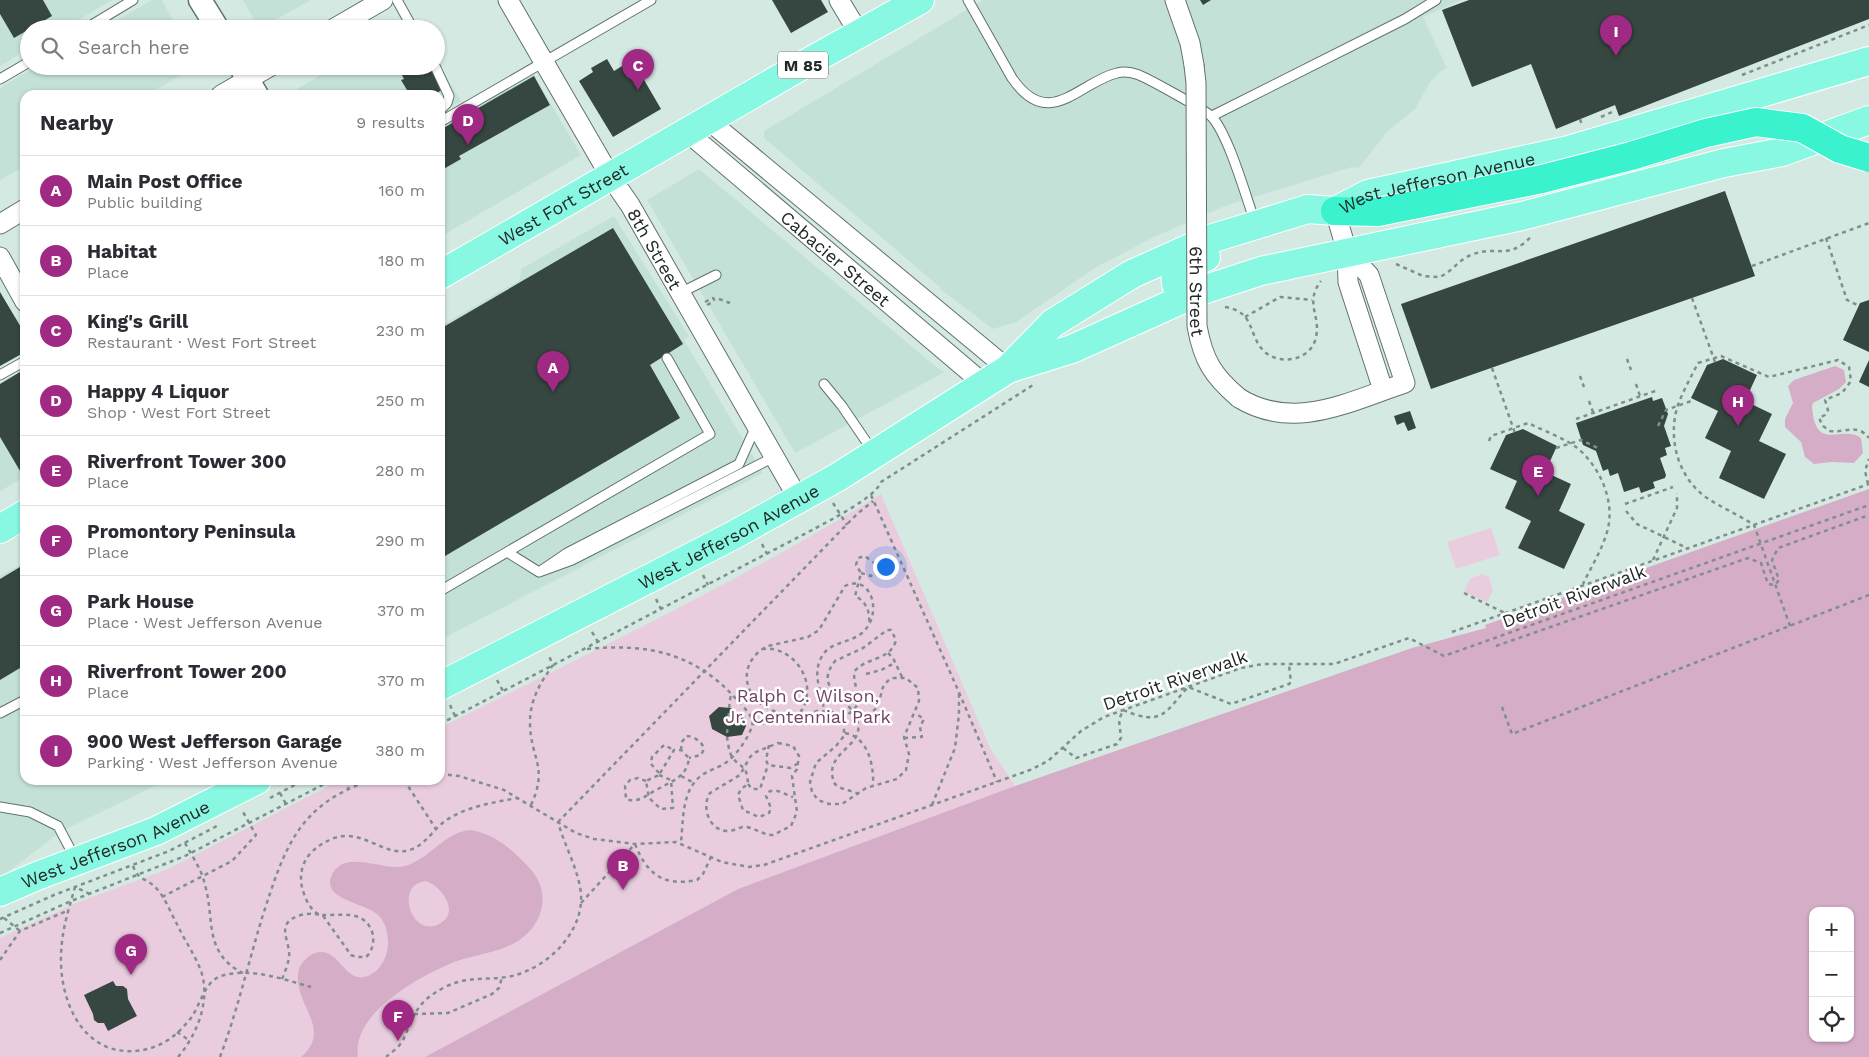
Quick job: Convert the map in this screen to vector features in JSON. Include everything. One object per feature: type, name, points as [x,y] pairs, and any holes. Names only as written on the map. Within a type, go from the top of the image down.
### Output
[{"type":"highway","points":[[1335,211],[1378,212],[1542,180],[1706,133],[1756,122],[1802,128],[1840,149],[1869,158]]},
{"type":"main road","name":"M 85","points":[[697,126],[920,0]]},
{"type":"main road","name":"West Jefferson Avenue","points":[[445,696],[799,500],[1008,369],[1053,323],[1132,274],[1210,239],[1308,209],[1335,211],[1368,194],[1569,150],[1869,62]]},
{"type":"main road","name":"West Jefferson Avenue","points":[[1008,369],[1072,349],[1213,298],[1261,272],[1347,252],[1522,216],[1724,163],[1782,152],[1869,120]]},
{"type":"main road","name":"West Fort Street","points":[[445,272],[697,126]]},
{"type":"main road","points":[[1213,298],[1187,293],[1178,289],[1175,282],[1176,274],[1182,266],[1260,236],[1290,215]]},
{"type":"main road","points":[[0,528],[20,517]]},
{"type":"main road","name":"West Jefferson Avenue","points":[[1,910],[76,861],[156,832],[269,786]]},
{"type":"street","points":[[200,0],[212,20]]},
{"type":"street","points":[[349,20],[383,0]]},
{"type":"street","name":"8th Street","points":[[508,0],[610,176],[630,205],[799,500]]},
{"type":"street","points":[[839,0],[860,35]]},
{"type":"street","name":"6th Street","points":[[1174,0],[1187,35],[1196,83],[1197,326],[1200,342],[1210,368],[1217,378],[1239,398],[1263,410],[1296,415],[1330,409],[1405,383],[1369,275],[1347,252]]},
{"type":"street","points":[[230,90],[248,80]]},
{"type":"street","name":"Cabacier Street","points":[[697,126],[1008,369]]},
{"type":"street","name":"Cabacier Street","points":[[697,126],[984,384]]},
{"type":"street","points":[[1335,211],[1347,252],[1348,282],[1383,390]]},
{"type":"street","points":[[0,224],[20,212]]},
{"type":"street","points":[[0,257],[20,293]]},
{"type":"lane","points":[[100,20],[133,0]]},
{"type":"lane","points":[[397,0],[408,20]]},
{"type":"lane","points":[[445,119],[651,0]]},
{"type":"lane","points":[[968,0],[1012,78],[1029,97],[1046,102],[1063,101],[1107,77],[1126,71],[1144,78],[1212,116],[1228,147],[1256,225]]},
{"type":"lane","points":[[1212,116],[1405,19],[1436,0]]},
{"type":"lane","points":[[0,79],[20,67]]},
{"type":"lane","points":[[439,75],[449,96],[445,105]]},
{"type":"lane","points":[[680,293],[716,275]]},
{"type":"lane","points":[[445,588],[710,434],[668,358]]},
{"type":"lane","points":[[0,375],[20,364]]},
{"type":"lane","points":[[824,384],[842,406],[875,454]]},
{"type":"lane","points":[[540,572],[567,553],[739,464],[757,426]]},
{"type":"lane","points":[[540,572],[572,560],[774,457]]},
{"type":"lane","points":[[508,552],[540,572]]},
{"type":"lane","points":[[0,713],[20,703]]},
{"type":"lane","points":[[0,807],[30,812],[58,826],[76,861]]},
{"type":"path","points":[[1752,266],[1869,224]]},
{"type":"path","points":[[1826,238],[1847,300],[1859,306]]},
{"type":"path","points":[[1213,298],[1232,308],[1250,322],[1257,341],[1267,354],[1276,358],[1293,360],[1312,347],[1316,337],[1312,300],[1318,285],[1327,278]]},
{"type":"path","points":[[1245,317],[1280,297],[1312,300]]},
{"type":"path","points":[[705,304],[713,298],[714,301]]},
{"type":"path","points":[[1692,298],[1715,362]]},
{"type":"path","points":[[719,299],[730,303]]},
{"type":"path","points":[[1790,626],[1754,524],[1713,501],[1697,489],[1686,475],[1677,456],[1674,436],[1676,413],[1698,364],[1721,356],[1767,377],[1774,377],[1830,360],[1842,361],[1851,371],[1850,383],[1841,394],[1825,400],[1828,410],[1819,420],[1830,431],[1855,428],[1862,431],[1869,438]]},
{"type":"path","points":[[1627,359],[1631,370]]},
{"type":"path","points":[[1492,368],[1515,433]]},
{"type":"path","points":[[1580,376],[1584,387]]},
{"type":"path","points":[[1636,384],[1640,396]]},
{"type":"path","points":[[1576,418],[1658,390]]},
{"type":"path","points":[[1658,426],[1666,410],[1694,400]]},
{"type":"path","points":[[1589,401],[1593,412]]},
{"type":"path","points":[[445,721],[708,585],[840,514],[879,487],[881,482],[986,414]]},
{"type":"path","points":[[1489,441],[1491,436],[1528,423],[1576,448],[1595,468],[1606,494],[1609,522],[1602,544],[1582,585]]},
{"type":"path","points":[[1556,448],[1581,440],[1598,448]]},
{"type":"path","points":[[1452,632],[1869,484],[1865,471],[1869,459]]},
{"type":"path","points":[[1625,504],[1673,487]]},
{"type":"path","points":[[1653,560],[1677,508],[1677,493]]},
{"type":"path","points":[[870,494],[997,782]]},
{"type":"path","points":[[582,903],[580,885],[558,822],[847,525],[873,501]]},
{"type":"path","points":[[832,503],[847,525]]},
{"type":"path","name":"Detroit Riverwalk","points":[[445,775],[479,781],[518,798],[576,833],[594,840],[635,844],[681,842],[711,857],[735,865],[764,865],[1040,766],[1091,724],[1123,710],[1252,665],[1334,664],[1408,638],[1444,656],[1869,505]]},
{"type":"path","points":[[1626,511],[1635,523],[1687,548]]},
{"type":"path","points":[[1775,585],[1779,580],[1772,560],[1778,548],[1869,515]]},
{"type":"path","points":[[761,543],[767,554]]},
{"type":"path","points":[[861,573],[871,576],[876,571],[874,563],[865,556],[860,556],[856,561],[861,573],[855,596],[862,599],[868,608],[868,625]]},
{"type":"path","points":[[1496,646],[1748,558],[1761,563],[1768,584],[1775,585]]},
{"type":"path","points":[[703,574],[708,585]]},
{"type":"path","points":[[797,717],[766,707],[752,693],[747,679],[747,669],[753,657],[762,648],[808,636],[822,624],[842,588],[848,584],[858,585],[866,590],[873,601],[875,612],[868,625],[857,636],[834,645],[821,657],[816,673],[824,710]]},
{"type":"path","points":[[1464,593],[1505,613]]},
{"type":"path","points":[[1502,707],[1512,734],[1869,595]]},
{"type":"path","points":[[656,598],[661,609]]},
{"type":"path","points":[[843,721],[852,711],[859,702],[854,672],[863,664],[888,653],[896,640],[893,633],[889,630],[863,648],[839,658],[833,664],[828,679],[831,690],[852,711],[856,719],[857,737],[869,754],[873,770],[873,785]]},
{"type":"path","points":[[592,632],[598,642]]},
{"type":"path","points":[[584,650],[605,647],[645,648],[675,656],[706,670],[731,693],[751,717],[752,724],[732,757],[707,771],[694,783],[686,802],[681,842]]},
{"type":"path","points":[[762,648],[774,648],[785,653],[801,669],[807,684],[807,696],[804,707],[797,717]]},
{"type":"path","points":[[888,653],[902,677]]},
{"type":"path","points":[[548,654],[553,665]]},
{"type":"path","points":[[866,674],[881,670],[895,663]]},
{"type":"path","points":[[531,805],[540,780],[531,737],[531,709],[538,689],[553,665]]},
{"type":"path","points":[[1063,748],[1076,758],[1117,744],[1121,738],[1120,720],[1123,710],[1144,717],[1160,715],[1174,706],[1188,687],[1233,703],[1291,682],[1289,665]]},
{"type":"path","points":[[752,724],[780,723],[810,712],[824,710],[832,712],[843,721],[845,733],[836,746],[820,758],[814,766],[810,778],[812,792],[822,803],[835,804],[845,803],[873,785],[897,779],[906,770],[909,754],[904,738],[919,701],[919,692],[915,684],[902,677],[892,678],[884,684],[874,710],[856,719],[843,721]]},
{"type":"path","points":[[497,680],[503,691]]},
{"type":"path","points":[[932,805],[955,748],[959,714],[958,690]]},
{"type":"path","points":[[727,733],[731,693]]},
{"type":"path","points":[[445,696],[455,716]]},
{"type":"path","points":[[904,738],[922,737],[920,727],[924,720],[914,713]]},
{"type":"path","points":[[845,733],[857,737]]},
{"type":"path","points":[[681,750],[682,742],[686,736],[693,737],[702,744],[703,751],[701,754],[689,758]]},
{"type":"path","points":[[727,737],[732,757],[744,767],[748,784],[752,789],[760,789],[768,766],[766,760],[769,745]]},
{"type":"path","points":[[857,737],[833,764],[835,784],[858,794]]},
{"type":"path","points":[[778,743],[793,746],[799,756],[799,763],[792,776],[796,818],[792,826],[784,832],[768,835],[745,827],[727,831],[717,827],[707,816],[707,798],[714,789],[735,779],[750,757],[769,745],[778,743]]},
{"type":"path","points":[[646,781],[648,795],[661,809],[673,808],[672,783],[667,777],[659,774],[651,764],[652,757],[664,745],[674,750],[681,750],[689,758]]},
{"type":"path","points":[[836,746],[841,753]]},
{"type":"path","points":[[674,750],[659,774],[646,781],[638,778],[630,780],[625,786],[624,796],[631,800],[648,795],[672,783],[681,776],[687,767],[689,758]]},
{"type":"path","points":[[768,766],[790,768],[799,763]]},
{"type":"path","points":[[681,776],[694,783]]},
{"type":"path","points":[[748,784],[739,791],[738,800],[743,810],[753,816],[764,816],[770,811],[766,800],[770,791],[778,791],[793,797]]},
{"type":"path","points":[[0,934],[72,901],[190,853],[322,785]]},
{"type":"path","points":[[220,1057],[287,846],[314,812],[348,788],[357,785]]},
{"type":"path","points":[[407,785],[436,829]]},
{"type":"path","points":[[269,786],[286,804]]},
{"type":"path","points":[[284,979],[289,959],[284,936],[289,922],[301,915],[320,915],[344,913],[359,917],[373,935],[370,954],[361,958],[351,955],[328,921],[320,915],[311,908],[301,884],[304,862],[320,845],[340,836],[350,835],[391,849],[408,850],[423,842],[452,817],[476,806],[518,798]]},
{"type":"path","points":[[162,897],[232,861],[256,835],[243,812]]},
{"type":"path","points":[[185,843],[202,877],[214,938],[229,964],[245,974]]},
{"type":"path","points":[[386,1057],[404,1038],[414,1014],[427,998],[455,983],[477,977],[502,977],[524,972],[538,966],[556,953],[569,935],[582,903],[635,844],[643,863],[651,872],[661,879],[671,882],[697,880],[703,874],[711,857]]},
{"type":"path","points":[[133,866],[137,876],[154,886],[162,897],[198,964],[205,993],[200,1015],[190,1041],[178,1057]]},
{"type":"path","points":[[90,894],[75,887],[61,950],[63,982],[71,1008],[85,1031],[104,1045],[124,1051],[154,1047],[177,1032],[190,1018],[208,986],[221,976],[263,974],[311,987]]},
{"type":"path","points":[[1,910],[20,931]]},
{"type":"path","points":[[0,960],[20,931],[69,910]]},
{"type":"path","points":[[414,1014],[448,1012],[492,994],[499,988],[502,977]]},
{"type":"path","points":[[177,1032],[190,1041]]},
{"type":"shaded area","points":[[0,0],[112,0],[78,20],[20,20],[20,54],[0,66]]},
{"type":"shaded area","points":[[152,0],[162,0],[173,20],[118,20]]},
{"type":"shaded area","points":[[243,0],[311,0],[275,20],[254,20]]},
{"type":"shaded area","points":[[983,0],[1461,0],[1423,17],[1447,68],[1430,82],[1415,109],[1387,132],[1359,168],[1352,167],[1225,206],[1154,237],[1095,268],[1016,322],[993,329],[940,289],[764,138],[764,131]]},
{"type":"shaded area","points":[[532,72],[581,155],[445,234],[445,123]]},
{"type":"shaded area","points":[[445,74],[461,101],[445,110],[445,90],[297,89],[321,75]]},
{"type":"shaded area","points":[[22,75],[181,75],[156,90],[20,90],[20,169],[0,180],[0,88]]},
{"type":"shaded area","points":[[699,169],[940,370],[945,372],[795,453],[647,200]]},
{"type":"shaded area","points":[[614,216],[689,336],[684,340],[763,473],[445,637],[445,323],[520,280],[521,269]]},
{"type":"shaded area","points":[[1835,366],[1844,370],[1846,382],[1839,389],[1813,403],[1812,408],[1816,426],[1821,432],[1826,434],[1847,434],[1861,438],[1863,453],[1854,463],[1831,462],[1814,464],[1805,457],[1801,442],[1785,427],[1785,419],[1793,403],[1788,386],[1794,380]]},
{"type":"shaded area","points":[[20,372],[20,480],[0,491],[0,383]]},
{"type":"shaded area","points":[[1869,489],[1869,1057],[425,1057],[738,889],[1015,786],[1412,648],[1486,628],[1485,625]]},
{"type":"shaded area","points":[[20,565],[20,785],[157,785],[62,831],[0,878],[0,576]]},
{"type":"shaded area","points":[[470,830],[489,835],[505,845],[532,871],[539,882],[542,893],[540,915],[534,925],[527,934],[506,947],[438,969],[390,999],[365,1026],[359,1041],[358,1057],[301,1057],[310,1046],[314,1036],[313,1025],[300,993],[298,981],[299,969],[302,963],[311,955],[321,952],[329,954],[349,973],[357,977],[365,977],[381,966],[388,947],[385,925],[379,916],[338,895],[332,889],[330,882],[333,873],[339,866],[356,862],[396,867],[405,866],[414,863],[460,832]],"holes":[[[426,881],[432,884],[446,899],[449,912],[441,923],[431,926],[422,924],[415,918],[410,910],[409,900],[410,891],[416,884]]]},
{"type":"green space","name":"Ralph C. Wilson, Jr. Centennial Park","points":[[881,494],[990,748],[1015,786],[738,889],[425,1057],[0,1057],[0,938],[76,903],[168,869],[330,785],[445,785],[445,725],[719,587]]},
{"type":"green space","points":[[1491,528],[1500,555],[1456,569],[1447,542]]},
{"type":"green space","points":[[1482,574],[1489,577],[1493,590],[1487,602],[1464,592],[1470,579]]},
{"type":"building","points":[[0,0],[43,0],[52,16],[45,20],[20,20],[20,35],[14,38],[0,14]]},
{"type":"building","points":[[772,0],[821,0],[828,12],[791,33]]},
{"type":"building","points":[[1200,0],[1211,0],[1203,5]]},
{"type":"building","points":[[1469,0],[1869,0],[1869,19],[1619,116],[1615,105],[1556,129],[1531,64],[1472,87],[1442,10]]},
{"type":"building","points":[[607,59],[614,71],[627,63],[630,70],[636,66],[661,109],[613,137],[579,81],[593,72],[591,68]]},
{"type":"building","points":[[402,75],[434,75],[442,90],[407,90],[401,80],[404,79]]},
{"type":"building","points":[[534,76],[550,105],[459,156],[461,159],[445,168],[445,127]]},
{"type":"building","points":[[1725,191],[1755,276],[1431,389],[1401,304]]},
{"type":"building","points":[[613,228],[683,344],[650,365],[680,418],[445,556],[445,326]]},
{"type":"building","points":[[0,292],[20,326],[20,355],[0,366]]},
{"type":"building","points":[[1869,300],[1869,352],[1843,340],[1860,303]]},
{"type":"building","points":[[1723,359],[1757,375],[1745,401],[1772,414],[1759,441],[1786,454],[1764,499],[1719,478],[1731,451],[1705,438],[1718,411],[1691,398],[1707,365]]},
{"type":"building","points":[[1869,360],[1869,387],[1859,382]]},
{"type":"building","points":[[20,372],[20,471],[0,437],[0,384]]},
{"type":"building","points":[[1652,397],[1653,401],[1662,398],[1668,414],[1664,426],[1671,446],[1665,448],[1667,455],[1660,458],[1666,475],[1665,478],[1653,482],[1655,488],[1641,493],[1639,487],[1624,492],[1618,473],[1610,476],[1608,469],[1603,471],[1596,451],[1583,445],[1576,423]]},
{"type":"building","points":[[1410,411],[1416,428],[1408,431],[1404,422],[1397,425],[1394,416]]},
{"type":"building","points":[[1523,429],[1557,446],[1545,472],[1571,484],[1559,511],[1585,524],[1564,569],[1518,548],[1531,521],[1505,508],[1517,481],[1490,469],[1506,435]]},
{"type":"building","points":[[20,567],[20,668],[0,680],[0,579]]},
{"type":"building","points":[[719,707],[731,708],[744,718],[746,726],[742,735],[727,737],[712,729],[709,716]]},
{"type":"building","points":[[113,981],[116,986],[123,986],[127,989],[128,999],[137,1016],[108,1031],[104,1023],[98,1023],[94,1020],[84,995]]},
{"type":"place","name":"900 West Jefferson Garage","points":[[1616,56]]},
{"type":"place","name":"King's Grill","points":[[638,90]]},
{"type":"place","name":"Happy 4 Liquor","points":[[468,145]]},
{"type":"place","name":"Main Post Office","points":[[553,392]]},
{"type":"place","name":"Riverfront Tower 200","points":[[1738,426]]},
{"type":"place","name":"Riverfront Tower 300","points":[[1538,496]]},
{"type":"place","name":"Habitat","points":[[623,890]]},
{"type":"place","name":"Park House","points":[[131,975]]},
{"type":"place","name":"Promontory Peninsula","points":[[398,1041]]}]
